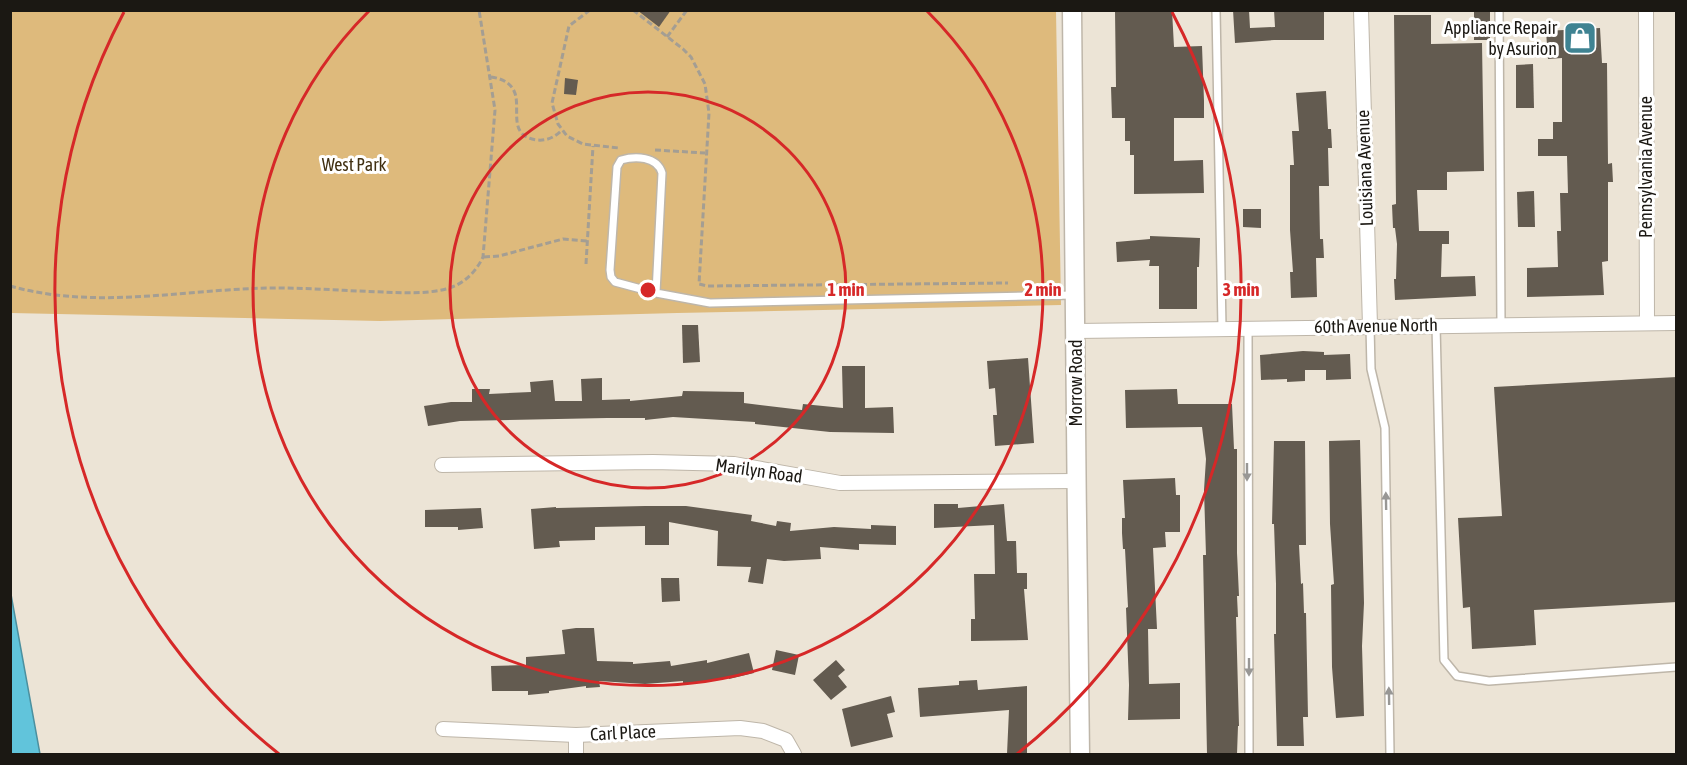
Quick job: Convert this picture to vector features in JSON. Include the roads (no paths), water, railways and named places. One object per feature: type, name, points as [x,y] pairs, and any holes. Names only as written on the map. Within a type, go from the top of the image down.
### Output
[{"type":"street","name":"Morrow Road","points":[[1072,10],[1080,754]]},
{"type":"street","name":"Louisiana Avenue","points":[[1360,10],[1370,326]]},
{"type":"street","name":"Pennsylvania Avenue","points":[[1646,10],[1647,323]]},
{"type":"street","name":"60th Avenue North","points":[[1076,331],[1677,323]]},
{"type":"street","name":"Marilyn Road","points":[[442,465],[653,462],[734,464],[840,483],[1076,481]]},
{"type":"street","name":"Carl Place","points":[[443,729],[576,735],[740,728],[763,731],[786,740],[794,754]]},
{"type":"street","points":[[576,735],[576,754]]},
{"type":"lane","points":[[1216,10],[1222,328]]},
{"type":"lane","points":[[1499,10],[1501,324]]},
{"type":"lane","points":[[656,293],[662,172],[660,165],[653,160],[628,158],[621,160],[617,166],[610,277],[615,282],[656,293],[710,303],[1076,294]]},
{"type":"lane","points":[[1436,325],[1444,660],[1457,676],[1489,681],[1677,667]]},
{"type":"lane","points":[[1370,326],[1371,369],[1384,429],[1390,754]]},
{"type":"lane","points":[[1248,328],[1249,754]]},
{"type":"water","points":[[10,589],[40,754],[11,754]]},
{"type":"place","name":"Appliance Repair by Asurion","points":[[1580,38]]},
{"type":"park label","name":"West Park","points":[[354,165]]}]
